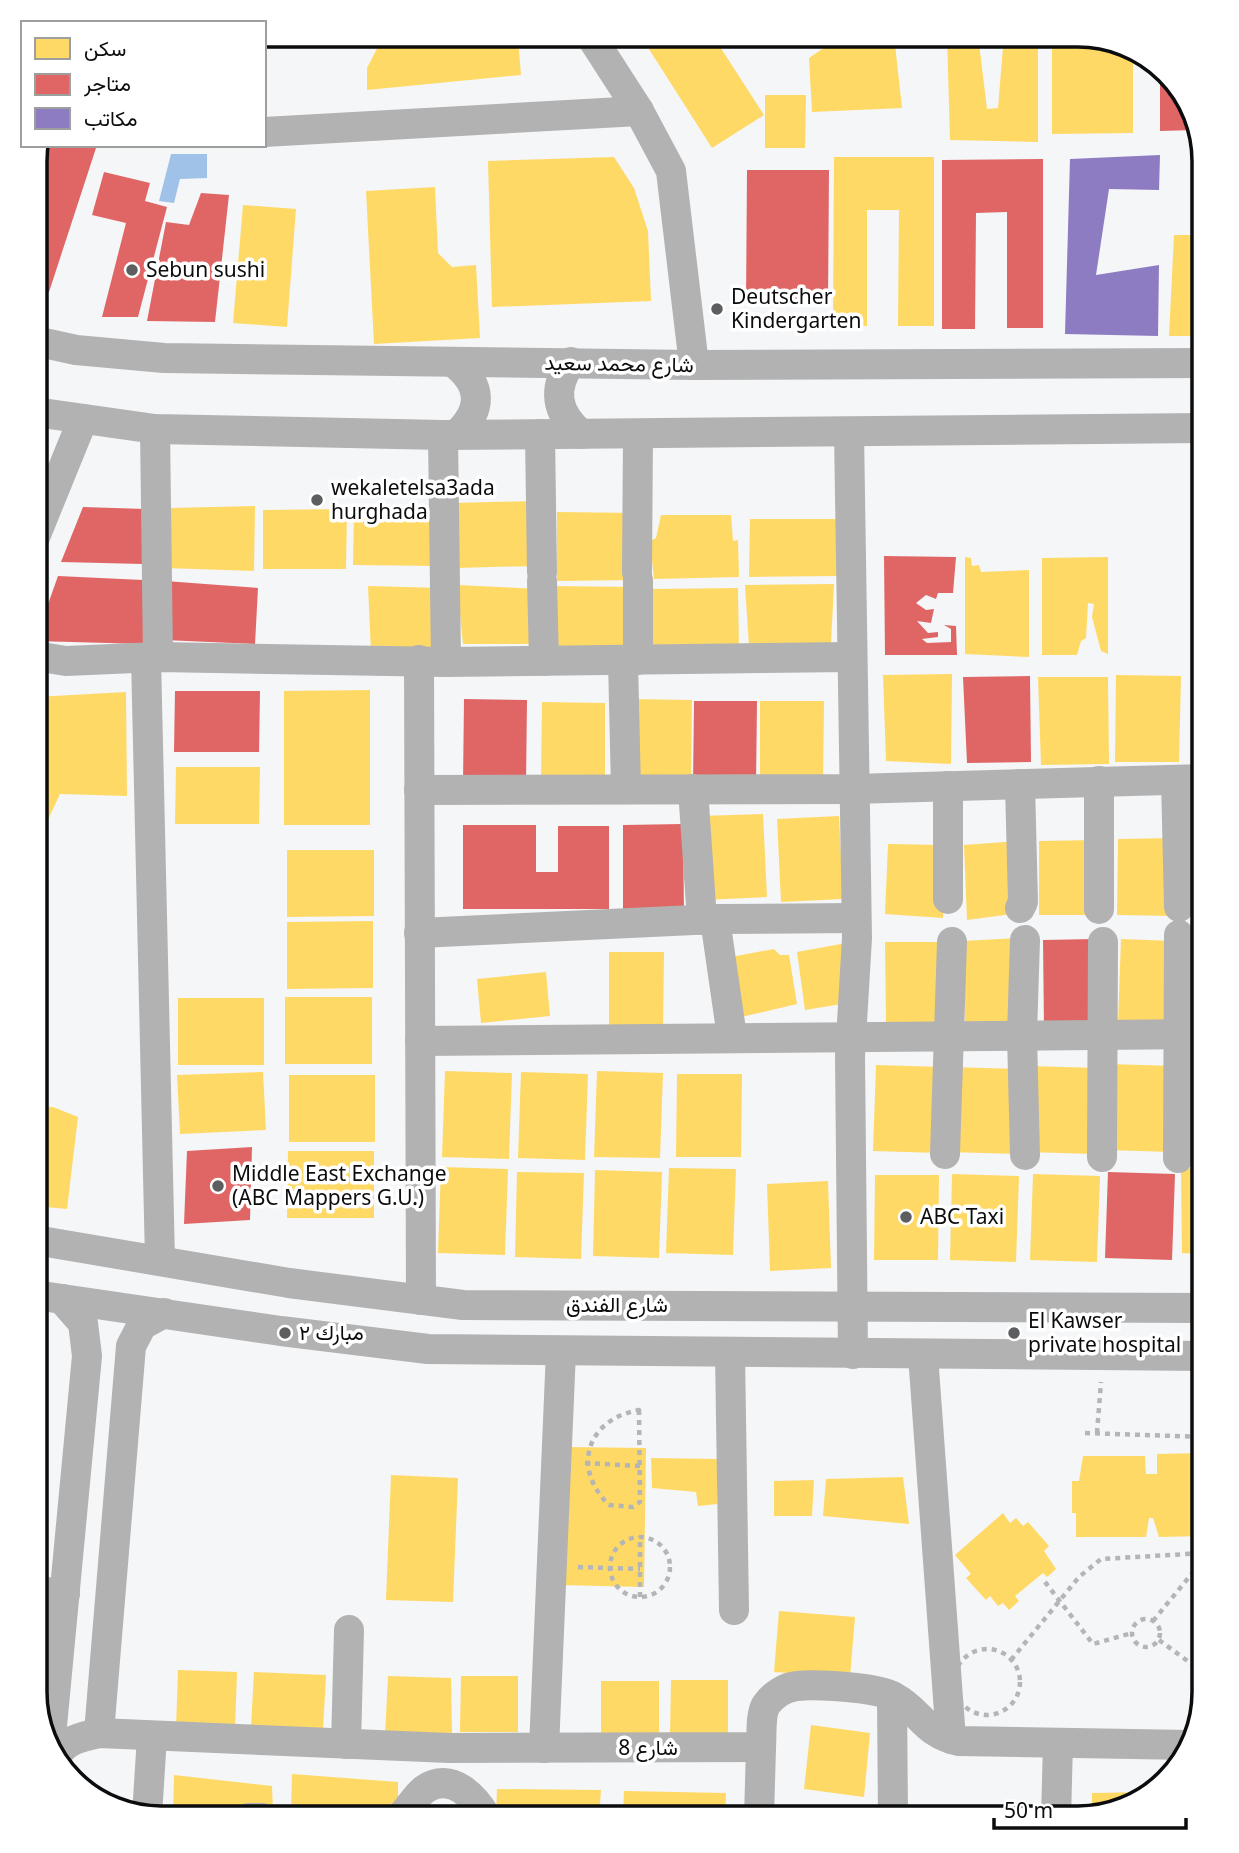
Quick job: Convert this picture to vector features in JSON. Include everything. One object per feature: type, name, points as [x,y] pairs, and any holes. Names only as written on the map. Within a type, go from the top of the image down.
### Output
[{"type":"street","points":[[598,47],[639,111],[671,171],[694,365]]},
{"type":"street","points":[[266,132],[639,111]]},
{"type":"street","name":"شارع محمد سعيد","points":[[47,344],[76,350],[164,358],[694,365],[1192,363]]},
{"type":"street","points":[[450,435],[470,423],[476,406],[475,389],[467,373],[453,362]]},
{"type":"street","points":[[571,362],[561,376],[559,401],[568,423],[581,434]]},
{"type":"street","points":[[47,414],[155,429],[450,435],[1192,428]]},
{"type":"street","points":[[47,508],[83,419]]},
{"type":"street","points":[[155,429],[152,657],[160,1260]]},
{"type":"street","points":[[849,432],[850,657],[856,918],[852,1035],[853,1354]]},
{"type":"street","points":[[540,434],[544,661]]},
{"type":"street","points":[[626,789],[630,660],[638,576],[638,434]]},
{"type":"street","points":[[421,1300],[419,790],[433,661],[450,435]]},
{"type":"street","points":[[47,658],[66,661],[152,657],[544,661],[850,657]]},
{"type":"street","points":[[419,790],[853,789],[1190,780],[1179,921],[1191,1034],[1178,1158]]},
{"type":"street","points":[[1099,782],[1099,909]]},
{"type":"street","points":[[1020,784],[1023,902],[1020,908]]},
{"type":"street","points":[[948,786],[948,899]]},
{"type":"street","points":[[693,789],[708,920],[732,1037]]},
{"type":"street","points":[[419,933],[708,920],[856,918]]},
{"type":"street","points":[[1025,940],[1023,1035],[1026,1155]]},
{"type":"street","points":[[945,1154],[951,1036],[952,942]]},
{"type":"street","points":[[1102,942],[1102,1157]]},
{"type":"street","points":[[420,1041],[1191,1034]]},
{"type":"street","name":"شارع الفندق","points":[[47,1242],[289,1283],[463,1305],[1192,1308]]},
{"type":"street","points":[[281,1331],[289,1283]]},
{"type":"street","points":[[48,1297],[428,1349],[1192,1356]]},
{"type":"street","points":[[48,1297],[83,1323],[87,1339],[52,1724]]},
{"type":"street","points":[[99,1733],[131,1346],[142,1325],[164,1313]]},
{"type":"street","points":[[544,1748],[554,1460],[561,1351]]},
{"type":"street","points":[[730,1353],[733,1610]]},
{"type":"street","points":[[923,1355],[951,1739]]},
{"type":"street","points":[[47,1592],[65,1594]]},
{"type":"street","points":[[346,1744],[349,1630]]},
{"type":"street","points":[[759,1806],[765,1707],[778,1692],[796,1686],[873,1691],[892,1696],[915,1712],[933,1732],[951,1739],[1178,1745]]},
{"type":"street","points":[[892,1696],[893,1806]]},
{"type":"street","name":"شارع 8","points":[[62,1747],[76,1737],[99,1733],[449,1748],[761,1747]]},
{"type":"street","points":[[148,1805],[152,1737]]},
{"type":"street","points":[[1056,1806],[1058,1743]]},
{"type":"street","points":[[446,1784],[449,1748]]},
{"type":"street","points":[[411,1806],[424,1790],[446,1784],[468,1792],[477,1806]]},
{"type":"path","points":[[1097,1433],[1103,1356]]},
{"type":"path","points":[[639,1410],[640,1502],[622,1508],[609,1505],[597,1494],[590,1480],[587,1463],[593,1440],[608,1421],[623,1413],[639,1410]]},
{"type":"path","points":[[1085,1433],[1192,1437]]},
{"type":"path","points":[[554,1460],[640,1466]]},
{"type":"path","points":[[640,1536],[640,1597]]},
{"type":"path","points":[[640,1536],[660,1543],[667,1552],[670,1572],[659,1590],[640,1597],[620,1590],[613,1581],[610,1568],[614,1552],[621,1543],[640,1536]]},
{"type":"path","points":[[1011,1660],[1088,1566],[1101,1559],[1192,1553]]},
{"type":"path","points":[[551,1566],[640,1569]]},
{"type":"path","points":[[1045,1582],[1093,1644],[1132,1633],[1139,1621],[1153,1620],[1192,1573]]},
{"type":"path","points":[[1132,1633],[1134,1640],[1146,1647],[1158,1640],[1160,1633],[1153,1620]]},
{"type":"path","points":[[1158,1640],[1192,1664]]},
{"type":"path","points":[[992,1649],[1011,1660],[1017,1670],[1018,1692],[1003,1710],[982,1714],[962,1704],[953,1683],[961,1662],[969,1654],[992,1649]]},
{"type":"water","points":[[171,154],[207,154],[207,178],[180,179],[174,203],[159,201]]},
{"type":"building: سكن","points":[[378,47],[517,47],[521,75],[367,90],[367,68]]},
{"type":"building: سكن","points":[[648,47],[720,47],[764,115],[712,148]]},
{"type":"building: سكن","points":[[825,47],[895,47],[902,108],[812,112],[809,58]]},
{"type":"building: سكن","points":[[947,47],[979,47],[987,109],[998,108],[1003,47],[1038,47],[1038,142],[950,140]]},
{"type":"building: سكن","points":[[1052,47],[1085,47],[1107,51],[1133,62],[1133,133],[1052,134]]},
{"type":"building: سكن","points":[[765,95],[806,95],[805,148],[765,148]]},
{"type":"building: سكن","points":[[614,157],[634,188],[648,231],[651,301],[492,307],[488,161]]},
{"type":"building: سكن","points":[[834,157],[934,157],[934,326],[898,326],[899,210],[867,210],[867,326],[833,326]]},
{"type":"building: سكن","points":[[435,187],[438,253],[452,267],[476,265],[480,338],[374,344],[366,191]]},
{"type":"building: سكن","points":[[243,205],[296,209],[287,327],[233,323]]},
{"type":"building: سكن","points":[[1174,235],[1192,235],[1192,336],[1169,336]]},
{"type":"building: سكن","points":[[533,501],[534,566],[456,568],[454,503]]},
{"type":"building: سكن","points":[[255,506],[254,571],[166,568],[169,508]]},
{"type":"building: سكن","points":[[347,509],[346,569],[263,569],[263,510]]},
{"type":"building: سكن","points":[[354,510],[439,511],[438,566],[353,565]]},
{"type":"building: سكن","points":[[557,512],[635,513],[635,580],[557,581]]},
{"type":"building: سكن","points":[[661,515],[731,515],[733,541],[738,540],[739,577],[654,579],[650,541],[656,538]]},
{"type":"building: سكن","points":[[750,519],[837,519],[838,576],[749,577]]},
{"type":"building: سكن","points":[[965,557],[971,558],[972,566],[979,565],[981,572],[1029,570],[1029,657],[965,654]]},
{"type":"building: سكن","points":[[1108,557],[1108,654],[1101,651],[1092,617],[1094,604],[1088,603],[1086,638],[1081,641],[1077,655],[1042,655],[1042,558]]},
{"type":"building: سكن","points":[[834,584],[831,644],[749,647],[745,585]]},
{"type":"building: سكن","points":[[457,585],[540,589],[541,644],[463,644]]},
{"type":"building: سكن","points":[[368,586],[442,588],[445,652],[371,652]]},
{"type":"building: سكن","points":[[552,586],[635,587],[635,646],[557,647]]},
{"type":"building: سكن","points":[[738,588],[739,652],[652,651],[653,589]]},
{"type":"building: سكن","points":[[952,674],[951,764],[886,761],[883,675]]},
{"type":"building: سكن","points":[[1116,675],[1181,676],[1179,762],[1115,762]]},
{"type":"building: سكن","points":[[1038,677],[1108,677],[1109,764],[1041,765]]},
{"type":"building: سكن","points":[[370,690],[370,825],[284,825],[284,691]]},
{"type":"building: سكن","points":[[126,692],[127,796],[60,794],[47,822],[47,696]]},
{"type":"building: سكن","points":[[629,699],[692,700],[691,784],[628,784]]},
{"type":"building: سكن","points":[[760,701],[824,701],[823,785],[760,785]]},
{"type":"building: سكن","points":[[542,702],[605,703],[605,787],[541,786]]},
{"type":"building: سكن","points":[[176,767],[260,767],[259,824],[175,824]]},
{"type":"building: سكن","points":[[763,814],[767,897],[704,900],[701,816]]},
{"type":"building: سكن","points":[[839,816],[843,899],[781,902],[777,819]]},
{"type":"building: سكن","points":[[1173,838],[1175,916],[1117,915],[1118,839]]},
{"type":"building: سكن","points":[[1096,840],[1093,915],[1039,915],[1039,841]]},
{"type":"building: سكن","points":[[1018,841],[1019,913],[967,920],[964,845]]},
{"type":"building: سكن","points":[[888,844],[945,845],[943,918],[885,914]]},
{"type":"building: سكن","points":[[287,850],[374,850],[374,916],[287,917]]},
{"type":"building: سكن","points":[[373,921],[373,988],[287,989],[287,922]]},
{"type":"building: سكن","points":[[1019,938],[1019,1029],[965,1029],[963,941]]},
{"type":"building: سكن","points":[[1121,939],[1174,941],[1174,1022],[1118,1024]]},
{"type":"building: سكن","points":[[852,942],[848,1003],[805,1010],[797,952]]},
{"type":"building: سكن","points":[[885,942],[943,942],[946,1025],[886,1023]]},
{"type":"building: سكن","points":[[774,949],[780,955],[789,955],[797,1004],[741,1017],[731,957]]},
{"type":"building: سكن","points":[[609,952],[664,952],[663,1032],[609,1032]]},
{"type":"building: سكن","points":[[546,972],[550,1016],[481,1023],[477,979]]},
{"type":"building: سكن","points":[[285,997],[372,997],[372,1064],[285,1064]]},
{"type":"building: سكن","points":[[178,998],[264,998],[264,1065],[178,1065]]},
{"type":"building: سكن","points":[[1108,1064],[1175,1066],[1172,1152],[1105,1150]]},
{"type":"building: سكن","points":[[876,1065],[943,1067],[940,1153],[873,1151]]},
{"type":"building: سكن","points":[[1030,1066],[1097,1068],[1094,1154],[1027,1152]]},
{"type":"building: سكن","points":[[1186,1066],[1192,1066],[1192,1152],[1183,1152]]},
{"type":"building: سكن","points":[[952,1067],[1019,1069],[1016,1154],[949,1152]]},
{"type":"building: سكن","points":[[445,1071],[512,1073],[509,1159],[442,1157]]},
{"type":"building: سكن","points":[[597,1071],[663,1073],[660,1158],[594,1157]]},
{"type":"building: سكن","points":[[263,1072],[266,1130],[180,1134],[177,1075]]},
{"type":"building: سكن","points":[[521,1072],[588,1074],[585,1160],[518,1158]]},
{"type":"building: سكن","points":[[677,1074],[742,1074],[741,1157],[676,1157]]},
{"type":"building: سكن","points":[[289,1075],[375,1075],[375,1142],[289,1142]]},
{"type":"building: سكن","points":[[47,1107],[53,1107],[78,1117],[67,1209],[47,1207]]},
{"type":"building: سكن","points":[[288,1151],[374,1151],[374,1218],[287,1218]]},
{"type":"building: سكن","points":[[441,1167],[508,1169],[505,1255],[438,1253]]},
{"type":"building: سكن","points":[[669,1168],[736,1169],[733,1255],[666,1253]]},
{"type":"building: سكن","points":[[1181,1168],[1192,1168],[1192,1253],[1182,1253]]},
{"type":"building: سكن","points":[[595,1170],[662,1172],[659,1258],[593,1256]]},
{"type":"building: سكن","points":[[517,1172],[584,1173],[581,1259],[515,1257]]},
{"type":"building: سكن","points":[[952,1174],[1019,1176],[1016,1262],[950,1260]]},
{"type":"building: سكن","points":[[1033,1174],[1100,1176],[1097,1262],[1030,1260]]},
{"type":"building: سكن","name":"ABC Taxi","points":[[875,1175],[939,1175],[938,1260],[874,1260]]},
{"type":"building: سكن","points":[[828,1181],[831,1268],[770,1271],[767,1184]]},
{"type":"building: سكن","points":[[565,1447],[646,1448],[644,1587],[558,1585]]},
{"type":"building: سكن","points":[[1192,1453],[1192,1536],[1159,1537],[1153,1518],[1149,1518],[1146,1537],[1076,1537],[1076,1513],[1072,1513],[1072,1481],[1079,1481],[1083,1456],[1145,1456],[1146,1474],[1157,1474],[1157,1454]]},
{"type":"building: سكن","points":[[651,1458],[718,1459],[717,1504],[698,1506],[696,1492],[652,1488]]},
{"type":"building: سكن","points":[[391,1475],[458,1478],[453,1602],[386,1600]]},
{"type":"building: سكن","points":[[903,1477],[909,1524],[823,1516],[826,1479]]},
{"type":"building: سكن","points":[[814,1480],[812,1516],[774,1516],[774,1481]]},
{"type":"building: سكن","points":[[1003,1513],[1010,1523],[1016,1518],[1023,1526],[1028,1522],[1049,1546],[1044,1551],[1056,1569],[1047,1577],[1043,1573],[1015,1596],[1019,1601],[1009,1610],[1003,1603],[998,1606],[990,1596],[986,1600],[966,1578],[971,1574],[955,1555]]},
{"type":"building: سكن","points":[[779,1611],[855,1617],[850,1677],[774,1672]]},
{"type":"building: سكن","points":[[178,1670],[237,1672],[235,1730],[176,1728]]},
{"type":"building: سكن","points":[[254,1672],[326,1675],[323,1731],[251,1727]]},
{"type":"building: سكن","points":[[388,1676],[451,1678],[452,1733],[385,1735]]},
{"type":"building: سكن","points":[[461,1676],[518,1676],[518,1732],[460,1732]]},
{"type":"building: سكن","points":[[671,1680],[728,1680],[728,1736],[670,1736]]},
{"type":"building: سكن","points":[[601,1681],[659,1681],[659,1737],[601,1737]]},
{"type":"building: سكن","points":[[811,1725],[870,1733],[864,1797],[804,1789]]},
{"type":"building: سكن","points":[[292,1774],[398,1782],[398,1806],[291,1806]]},
{"type":"building: سكن","points":[[174,1775],[272,1786],[273,1806],[173,1806]]},
{"type":"building: سكن","points":[[497,1789],[601,1790],[600,1806],[496,1806]]},
{"type":"building: سكن","points":[[624,1791],[726,1793],[725,1806],[623,1806]]},
{"type":"building: سكن","points":[[1130,1792],[1092,1805],[1092,1793]]},
{"type":"building: متاجر","points":[[1160,83],[1176,104],[1187,130],[1160,131]]},
{"type":"building: متاجر","points":[[48,147],[96,147],[49,292]]},
{"type":"building: متاجر","points":[[1043,159],[1043,328],[1007,328],[1007,212],[976,213],[975,329],[942,329],[942,160]]},
{"type":"building: متاجر","points":[[747,170],[829,170],[828,305],[746,304]]},
{"type":"building: متاجر","name":"Sebun sushi","points":[[104,172],[150,183],[145,201],[167,207],[138,317],[102,317],[126,223],[92,215]]},
{"type":"building: متاجر","points":[[201,193],[229,195],[215,322],[147,321],[166,222],[189,225]]},
{"type":"building: متاجر","points":[[83,507],[145,509],[143,564],[61,562]]},
{"type":"building: متاجر","points":[[884,556],[956,557],[953,593],[938,593],[936,599],[926,595],[916,603],[926,610],[934,609],[931,623],[917,621],[928,633],[938,632],[938,637],[922,639],[927,643],[951,642],[951,629],[944,625],[956,626],[957,655],[885,655]]},
{"type":"building: متاجر","points":[[58,576],[143,580],[144,644],[47,641],[47,607]]},
{"type":"building: متاجر","points":[[165,581],[258,588],[255,644],[164,640]]},
{"type":"building: متاجر","points":[[1030,676],[1031,762],[967,763],[963,677]]},
{"type":"building: متاجر","points":[[175,691],[260,691],[259,752],[174,752]]},
{"type":"building: متاجر","points":[[464,699],[527,700],[526,784],[463,784]]},
{"type":"building: متاجر","points":[[694,701],[757,701],[756,785],[693,785]]},
{"type":"building: متاجر","points":[[683,824],[684,914],[623,915],[623,825]]},
{"type":"building: متاجر","points":[[463,825],[536,825],[536,872],[558,872],[558,826],[609,826],[609,909],[463,909]]},
{"type":"building: متاجر","points":[[1188,937],[1192,937],[1192,995]]},
{"type":"building: متاجر","points":[[1095,939],[1097,1027],[1044,1027],[1043,940]]},
{"type":"building: متاجر","name":"Middle East Exchange (ABC Mappers G.U.)","points":[[252,1147],[250,1220],[184,1224],[187,1151]]},
{"type":"building: متاجر","points":[[1108,1172],[1175,1174],[1172,1260],[1105,1258]]},
{"type":"building: مكاتب","points":[[1160,155],[1159,190],[1109,189],[1096,275],[1159,265],[1158,336],[1065,334],[1070,159]]},
{"type":"place","name":"Sebun sushi","points":[[132,270]]},
{"type":"place","name":"Deutscher Kindergarten","points":[[717,309]]},
{"type":"place","name":"wekaletelsa3ada hurghada","points":[[317,500]]},
{"type":"place","name":"Middle East Exchange (ABC Mappers G.U.)","points":[[218,1186]]},
{"type":"place","name":"ABC Taxi","points":[[906,1217]]},
{"type":"place","name":"مبارك ٢","points":[[285,1333]]},
{"type":"place","name":"El Kawser private hospital","points":[[1014,1333]]}]
